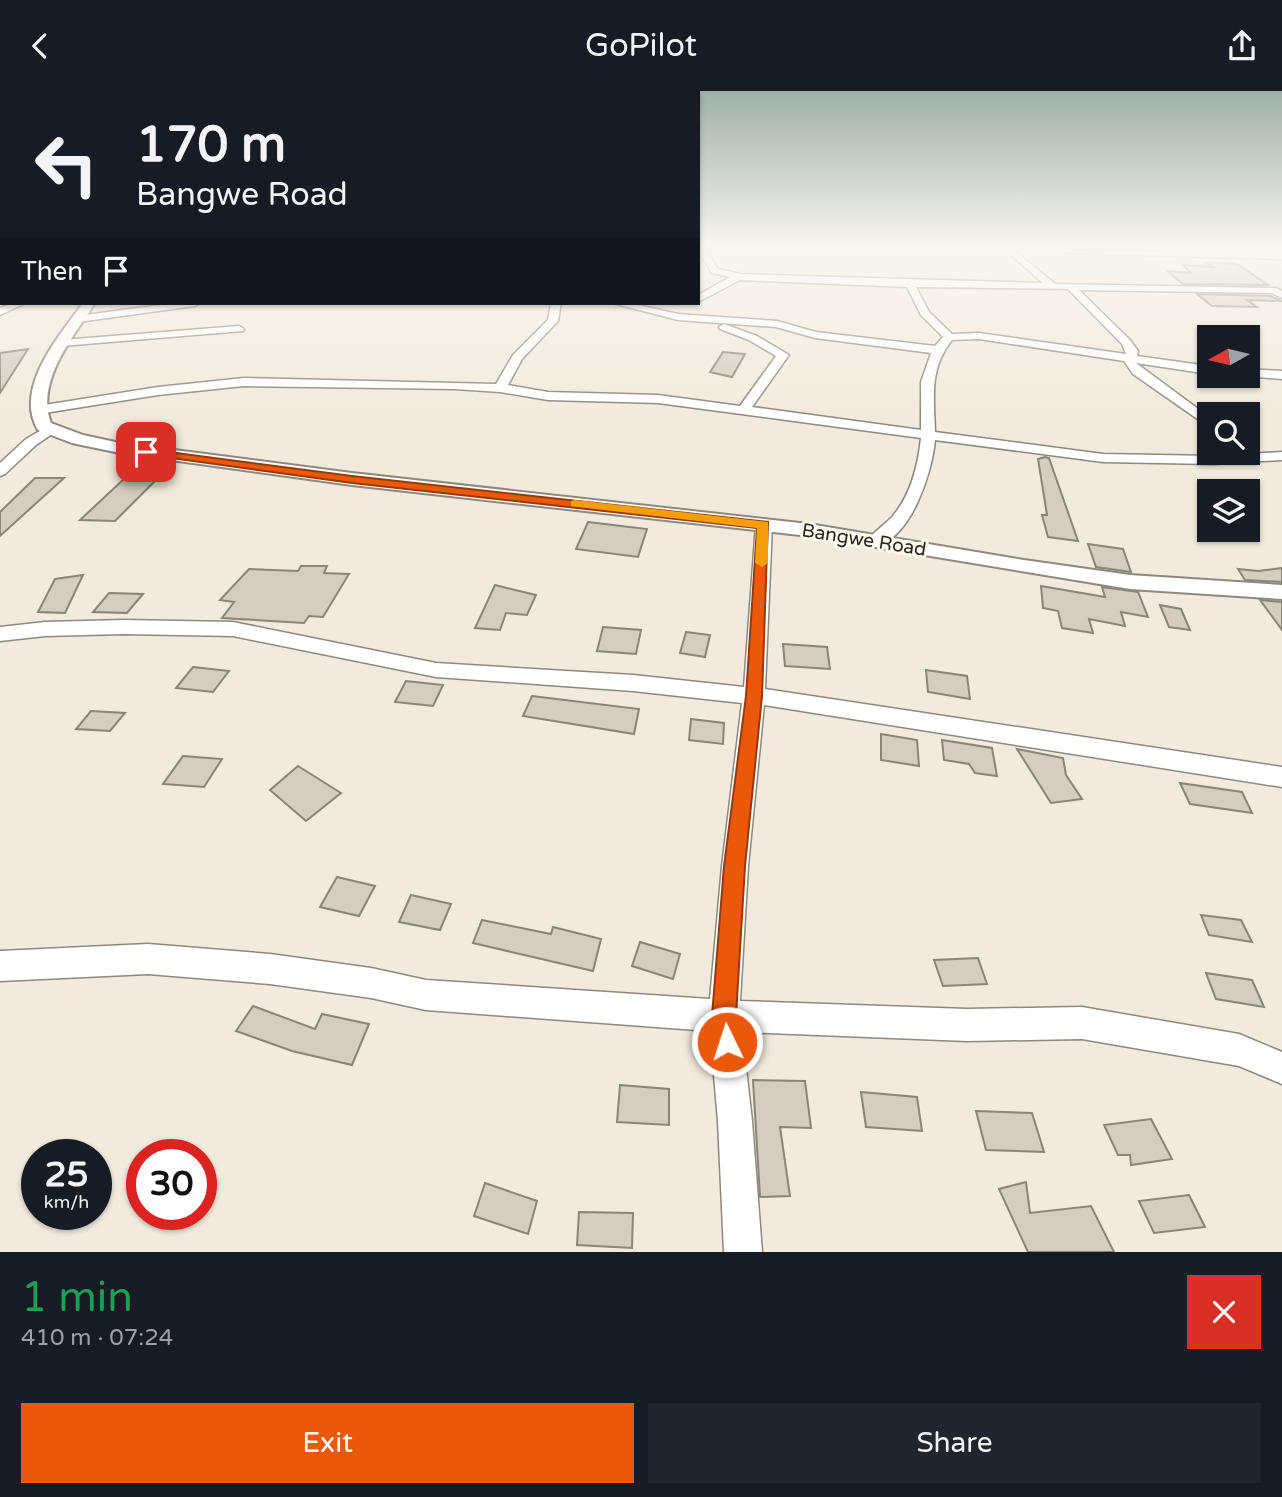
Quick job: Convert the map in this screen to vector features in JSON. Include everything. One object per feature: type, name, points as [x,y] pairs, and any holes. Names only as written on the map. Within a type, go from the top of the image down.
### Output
[{"type":"street","points":[[921,304],[925,313],[949,337]]},
{"type":"street","points":[[1088,304],[1126,342],[1132,351],[1130,363],[1137,371],[1197,414]]},
{"type":"street","points":[[0,312],[16,305]]},
{"type":"street","points":[[0,471],[31,442],[50,429],[44,426],[38,411],[38,394],[62,343],[88,305]]},
{"type":"street","points":[[78,319],[176,305]]},
{"type":"street","points":[[500,388],[517,357],[553,321],[556,305]]},
{"type":"street","points":[[626,305],[678,317],[776,324],[815,335],[936,350]]},
{"type":"street","points":[[678,317],[692,305]]},
{"type":"street","points":[[699,319],[753,338],[783,355],[744,409]]},
{"type":"street","points":[[62,343],[239,329]]},
{"type":"street","points":[[876,541],[894,527],[912,502],[918,488],[928,435],[928,367],[936,350],[949,337],[962,334],[979,336],[1197,368]]},
{"type":"street","points":[[1260,374],[1282,375]]},
{"type":"street","points":[[38,411],[158,391],[244,382],[455,384],[548,396],[658,399],[1103,458],[1150,460],[1282,456]]},
{"type":"street","name":"Bangwe Road","points":[[50,429],[78,439],[120,448],[352,479],[764,524],[1130,582],[1282,592]]},
{"type":"street","points":[[743,1252],[735,1121],[724,1016],[735,866],[754,696],[764,524]]},
{"type":"street","points":[[0,635],[45,629],[233,629],[436,670],[633,683],[754,696],[847,708],[923,723],[1117,750],[1282,777]]},
{"type":"street","points":[[0,966],[148,959],[270,969],[372,983],[426,995],[724,1016],[967,1025],[1082,1023],[1239,1050],[1282,1068]]},
{"type":"building","points":[[1210,304],[1253,304],[1257,307]]},
{"type":"building","points":[[28,349],[0,393],[0,353]]},
{"type":"building","points":[[723,352],[745,354],[732,377],[710,372]]},
{"type":"building","points":[[1049,458],[1078,541],[1048,537],[1042,515],[1047,515],[1038,459]]},
{"type":"building","points":[[35,478],[64,478],[0,536],[0,512]]},
{"type":"building","points":[[125,478],[158,478],[115,521],[80,520]]},
{"type":"building","points":[[588,522],[647,529],[638,557],[576,549]]},
{"type":"building","points":[[1088,544],[1123,549],[1131,572],[1096,567]]},
{"type":"building","points":[[301,566],[327,566],[324,573],[349,574],[323,617],[309,616],[304,623],[222,618],[234,602],[220,600],[249,569],[298,571]]},
{"type":"building","points":[[1282,568],[1282,582],[1245,580],[1238,569],[1258,571]]},
{"type":"building","points":[[83,575],[65,613],[38,612],[55,579]]},
{"type":"building","points":[[495,585],[536,595],[527,615],[506,613],[500,630],[475,628]]},
{"type":"building","points":[[1041,586],[1105,597],[1102,587],[1138,592],[1148,617],[1121,612],[1125,626],[1089,619],[1093,633],[1062,628],[1058,611],[1043,608]]},
{"type":"building","points":[[109,593],[143,594],[127,613],[93,612]]},
{"type":"building","points":[[1260,600],[1282,602],[1282,630]]},
{"type":"building","points":[[1160,605],[1181,609],[1190,630],[1169,627]]},
{"type":"building","points":[[603,627],[641,630],[636,654],[597,651]]},
{"type":"building","points":[[686,632],[710,635],[705,657],[680,653]]},
{"type":"building","points":[[783,644],[827,647],[830,669],[785,666]]},
{"type":"building","points":[[193,667],[229,671],[213,692],[176,688]]},
{"type":"building","points":[[926,670],[967,676],[970,699],[928,692]]},
{"type":"building","points":[[406,681],[443,685],[433,706],[395,702]]},
{"type":"building","points":[[532,696],[639,709],[634,734],[523,716]]},
{"type":"building","points":[[91,711],[125,713],[110,731],[76,729]]},
{"type":"building","points":[[691,719],[724,723],[723,744],[689,740]]},
{"type":"building","points":[[881,734],[917,740],[919,766],[881,760]]},
{"type":"building","points":[[942,740],[992,748],[997,776],[975,773],[969,764],[944,760]]},
{"type":"building","points":[[1017,749],[1063,758],[1066,775],[1082,799],[1051,803]]},
{"type":"building","points":[[183,756],[222,759],[204,787],[163,784]]},
{"type":"building","points":[[298,766],[341,793],[306,821],[270,790]]},
{"type":"building","points":[[1180,783],[1242,792],[1252,813],[1190,804]]},
{"type":"building","points":[[337,877],[375,886],[359,916],[320,907]]},
{"type":"building","points":[[411,895],[451,904],[440,930],[399,922]]},
{"type":"building","points":[[1201,915],[1241,920],[1252,942],[1209,935]]},
{"type":"building","points":[[482,920],[551,934],[553,927],[601,939],[593,971],[473,943]]},
{"type":"building","points":[[640,942],[680,954],[673,979],[632,966]]},
{"type":"building","points":[[978,958],[987,984],[943,986],[934,960]]},
{"type":"building","points":[[1206,973],[1252,980],[1264,1007],[1216,999]]},
{"type":"building","points":[[253,1006],[315,1029],[322,1014],[369,1024],[352,1065],[292,1051],[236,1031]]},
{"type":"building","points":[[753,1080],[805,1081],[811,1128],[780,1127],[790,1196],[760,1197]]},
{"type":"building","points":[[620,1085],[669,1089],[669,1125],[617,1122]]},
{"type":"building","points":[[861,1092],[917,1097],[922,1131],[866,1127]]},
{"type":"building","points":[[976,1111],[1032,1113],[1044,1152],[986,1150]]},
{"type":"building","points":[[1151,1119],[1172,1159],[1131,1165],[1130,1155],[1118,1155],[1104,1125]]},
{"type":"building","points":[[1026,1182],[1030,1213],[1091,1206],[1114,1252],[1028,1252],[999,1189]]},
{"type":"building","points":[[485,1183],[537,1201],[528,1234],[474,1216]]},
{"type":"building","points":[[1189,1195],[1205,1227],[1154,1233],[1139,1201]]},
{"type":"building","points":[[579,1212],[633,1213],[632,1248],[577,1245]]},
{"type":"slow traffic","points":[[575,504],[764,524],[762,563]]},
{"type":"route","points":[[146,452],[352,479],[764,524],[754,696],[735,866],[724,1016],[727,1042]]}]
